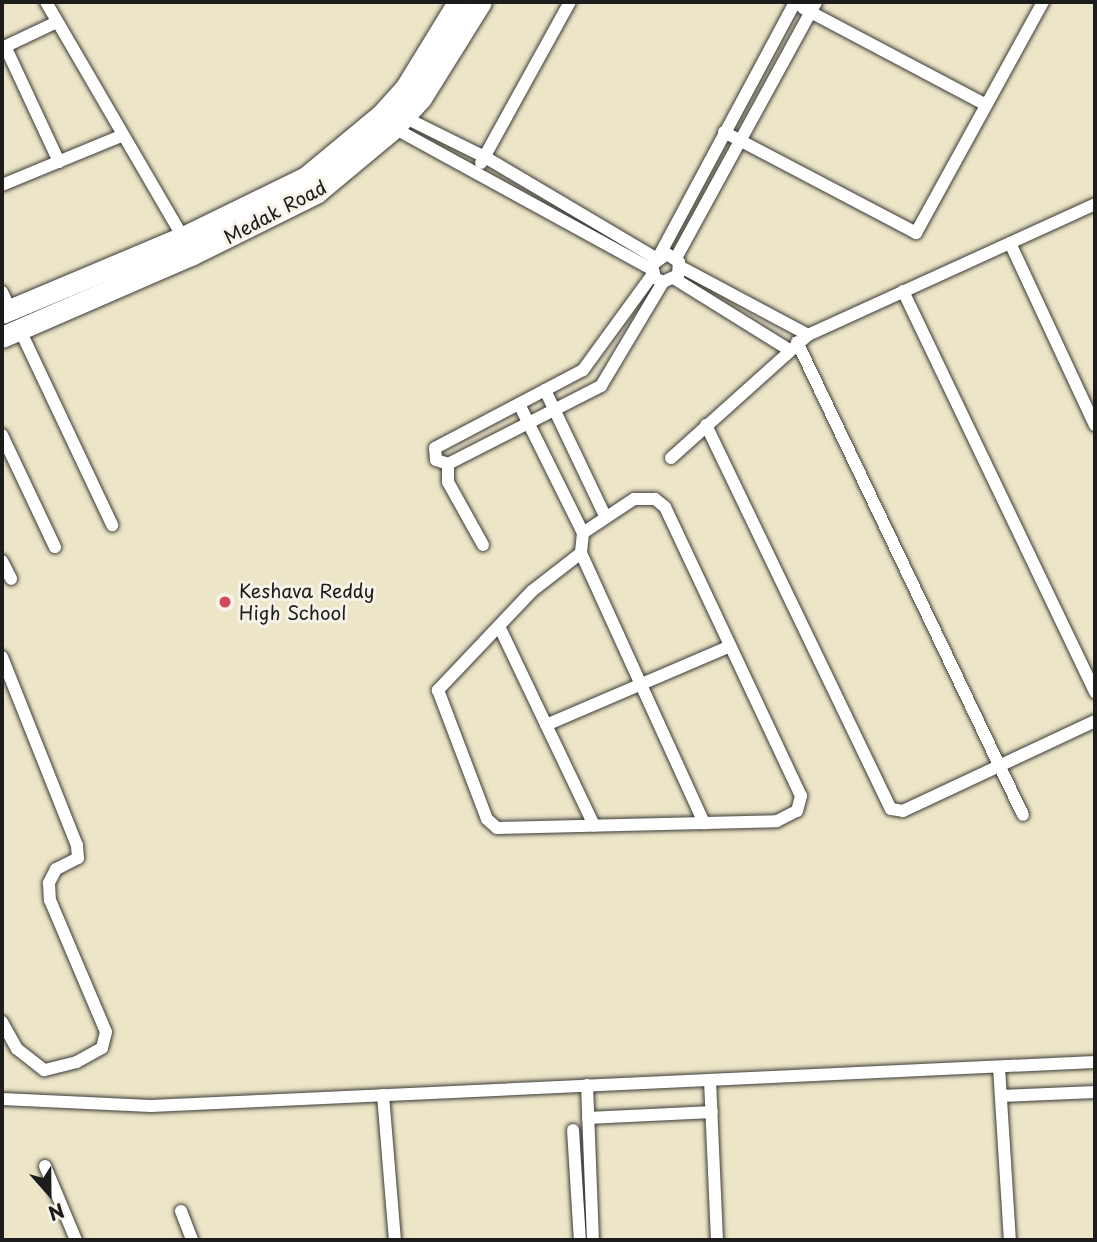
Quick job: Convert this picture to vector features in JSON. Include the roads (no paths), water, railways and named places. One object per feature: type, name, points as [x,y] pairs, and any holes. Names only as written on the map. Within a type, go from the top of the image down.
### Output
[{"type":"main road","name":"Medak Road","points":[[4,305],[184,237],[266,200],[339,153],[405,87],[458,2]]},
{"type":"main road","name":"Medak Road","points":[[11,333],[274,217],[342,174],[399,123],[481,2]]},
{"type":"street","points":[[46,2],[121,136],[184,237]]},
{"type":"street","points":[[476,173],[570,2]]},
{"type":"street","points":[[813,7],[678,262],[660,270],[583,370],[435,448],[436,460],[448,464],[601,386],[660,270],[724,132],[793,2],[813,7],[986,105]]},
{"type":"street","points":[[724,132],[916,233],[1042,2]]},
{"type":"street","points":[[57,22],[4,47],[59,162]]},
{"type":"street","points":[[399,123],[485,157],[660,270]]},
{"type":"street","points":[[399,123],[476,173],[797,342]]},
{"type":"street","points":[[2,185],[121,136]]},
{"type":"street","points":[[670,458],[797,342],[1095,204]]},
{"type":"street","points":[[1010,243],[1095,425]]},
{"type":"street","points":[[660,270],[678,262]]},
{"type":"street","points":[[678,262],[797,342],[1023,815]]},
{"type":"street","points":[[903,291],[1095,692]]},
{"type":"street","points":[[11,333],[112,525]]},
{"type":"street","points":[[545,390],[605,516]]},
{"type":"street","points":[[519,404],[583,533],[581,553],[704,823]]},
{"type":"street","points":[[706,425],[891,809],[903,811],[1095,721]]},
{"type":"street","points":[[2,435],[55,547]]},
{"type":"street","points":[[448,464],[448,482],[483,545]]},
{"type":"street","points":[[581,553],[532,590],[438,690],[487,820],[497,828],[777,821],[797,811],[801,803],[665,507],[646,496],[605,516],[583,533]]},
{"type":"street","points":[[2,561],[11,579]]},
{"type":"street","points":[[499,626],[594,825]]},
{"type":"street","points":[[546,725],[730,646]]},
{"type":"street","points":[[2,657],[8,689],[78,845],[78,858],[56,869],[49,883],[50,900],[106,1032],[102,1048],[76,1062],[44,1070],[17,1049],[2,1022]]},
{"type":"street","points":[[2,1099],[150,1106],[1095,1062]]},
{"type":"street","points":[[999,1067],[1010,1240]]},
{"type":"street","points":[[710,1080],[718,1240]]},
{"type":"street","points":[[587,1085],[593,1240]]},
{"type":"street","points":[[1001,1096],[1095,1092]]},
{"type":"street","points":[[383,1095],[395,1240]]},
{"type":"street","points":[[588,1118],[712,1112]]},
{"type":"street","points":[[573,1130],[580,1240]]},
{"type":"street","points":[[46,1166],[76,1240]]},
{"type":"street","points":[[181,1211],[192,1240]]},
{"type":"place","name":"Keshava Reddy High School","points":[[225,602]]}]
